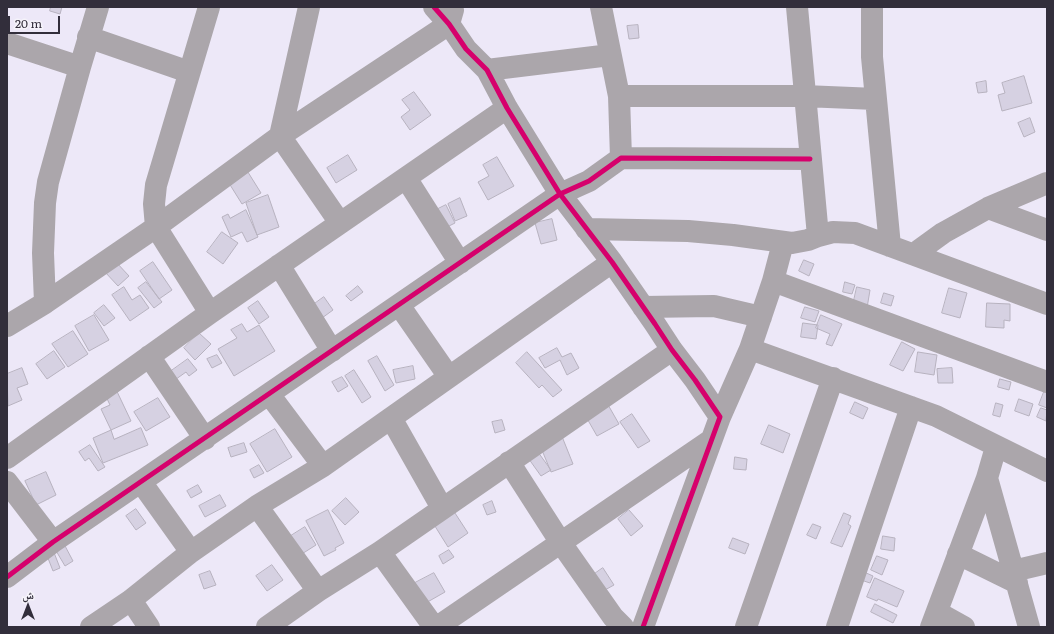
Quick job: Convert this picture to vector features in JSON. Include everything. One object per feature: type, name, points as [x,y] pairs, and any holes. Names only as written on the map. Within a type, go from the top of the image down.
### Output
[{"type":"street","points":[[45,303],[43,253],[45,203],[48,182],[88,37],[98,7]]},
{"type":"street","points":[[209,7],[156,185],[154,204],[156,227],[210,312]]},
{"type":"street","points":[[309,7],[280,136],[340,223]]},
{"type":"street","points":[[434,7],[452,16],[466,49],[487,70],[507,108],[560,194],[612,262],[672,350],[720,416]]},
{"type":"street","points":[[601,7],[619,96],[621,158]]},
{"type":"street","points":[[797,7],[818,236]]},
{"type":"street","points":[[872,7],[872,57],[890,246]]},
{"type":"street","points":[[7,326],[45,303],[156,227],[280,136],[452,16]]},
{"type":"street","points":[[88,37],[189,72]]},
{"type":"street","points":[[7,43],[80,67]]},
{"type":"street","points":[[487,70],[610,55]]},
{"type":"street","points":[[619,96],[804,96],[876,99]]},
{"type":"street","points":[[7,458],[210,312],[507,108]]},
{"type":"street","points":[[7,577],[53,542],[560,194],[589,181],[621,158],[810,159]]},
{"type":"street","points":[[406,178],[460,263]]},
{"type":"street","points":[[914,254],[943,233],[988,208],[1047,183]]},
{"type":"street","points":[[988,208],[1047,230]]},
{"type":"street","points":[[586,229],[688,231],[733,235],[783,243],[800,242],[833,232],[843,231],[855,233],[914,254],[1047,304]]},
{"type":"street","points":[[643,627],[720,416],[750,349],[762,317],[783,243]]},
{"type":"street","points":[[91,627],[131,600],[191,552],[256,506],[323,466],[612,262]]},
{"type":"street","points":[[279,265],[332,351]]},
{"type":"street","points":[[773,281],[1047,382]]},
{"type":"street","points":[[399,305],[449,377]]},
{"type":"street","points":[[643,307],[714,306],[762,317]]},
{"type":"street","points":[[750,349],[936,416],[1047,471]]},
{"type":"street","points":[[267,627],[380,552],[672,350]]},
{"type":"street","points":[[149,356],[204,438]]},
{"type":"street","points":[[746,627],[833,378]]},
{"type":"street","points":[[269,394],[323,466]]},
{"type":"street","points":[[837,627],[910,407]]},
{"type":"street","points":[[391,418],[442,508]]},
{"type":"street","points":[[437,627],[711,440]]},
{"type":"street","points":[[964,627],[934,620],[987,478],[996,447]]},
{"type":"street","points":[[508,462],[561,542],[612,624]]},
{"type":"street","points":[[987,478],[1029,627]]},
{"type":"street","points":[[7,482],[53,542]]},
{"type":"street","points":[[141,482],[191,552]]},
{"type":"street","points":[[256,506],[318,592]]},
{"type":"street","points":[[380,552],[434,627]]},
{"type":"street","points":[[958,554],[1015,577],[1047,563]]},
{"type":"street","points":[[131,600],[149,627]]},
{"type":"building","points":[[51,7],[62,7],[60,14],[50,11]]},
{"type":"building","points":[[638,25],[639,38],[629,39],[627,26]]},
{"type":"building","points":[[1024,76],[1032,103],[1002,111],[998,95],[1005,93],[1002,83]]},
{"type":"building","points":[[986,81],[987,92],[978,93],[976,83]]},
{"type":"building","points":[[414,92],[431,115],[410,130],[401,117],[410,110],[402,100]]},
{"type":"building","points":[[1030,118],[1035,132],[1024,137],[1018,123]]},
{"type":"building","points":[[348,155],[357,170],[336,183],[327,168]]},
{"type":"building","points":[[497,157],[514,186],[488,200],[478,182],[489,176],[483,165]]},
{"type":"building","points":[[246,169],[261,193],[242,204],[227,180]]},
{"type":"building","points":[[268,195],[279,227],[257,235],[246,203]]},
{"type":"building","points":[[460,198],[467,216],[455,221],[448,204]]},
{"type":"building","points":[[446,205],[455,223],[443,229],[434,211]]},
{"type":"building","points":[[246,210],[258,237],[247,242],[242,232],[231,237],[222,217],[228,214],[230,218]]},
{"type":"building","points":[[552,219],[557,240],[541,244],[535,223]]},
{"type":"building","points":[[222,232],[238,243],[223,264],[207,252]]},
{"type":"building","points":[[804,260],[814,264],[809,276],[799,271]]},
{"type":"building","points":[[116,262],[129,276],[118,286],[105,272]]},
{"type":"building","points":[[153,262],[172,290],[159,299],[140,271]]},
{"type":"building","points":[[146,282],[162,302],[154,308],[138,288]]},
{"type":"building","points":[[845,282],[855,285],[852,294],[843,292]]},
{"type":"building","points":[[358,286],[363,292],[351,301],[346,296]]},
{"type":"building","points":[[124,287],[132,300],[140,295],[149,308],[130,321],[112,295]]},
{"type":"building","points":[[857,287],[870,290],[867,308],[853,305]]},
{"type":"building","points":[[949,288],[967,293],[960,318],[942,313]]},
{"type":"building","points":[[884,293],[894,296],[891,306],[881,303]]},
{"type":"building","points":[[324,297],[333,310],[322,318],[313,305]]},
{"type":"building","points":[[258,301],[269,317],[259,324],[248,308]]},
{"type":"building","points":[[987,303],[1010,304],[1010,321],[1004,320],[1004,328],[986,327]]},
{"type":"building","points":[[104,305],[115,318],[104,326],[94,313]]},
{"type":"building","points":[[805,307],[819,311],[815,322],[801,318]]},
{"type":"building","points":[[94,315],[109,340],[89,351],[75,326]]},
{"type":"building","points":[[821,315],[842,324],[832,346],[826,344],[830,334],[816,328]]},
{"type":"building","points":[[803,323],[818,325],[816,339],[801,337]]},
{"type":"building","points":[[242,324],[247,332],[259,325],[275,351],[234,376],[218,349],[237,338],[231,330]]},
{"type":"building","points":[[73,331],[88,354],[68,367],[52,344]]},
{"type":"building","points":[[199,333],[211,344],[195,360],[184,348]]},
{"type":"building","points":[[902,342],[915,349],[903,371],[890,365]]},
{"type":"building","points":[[557,348],[562,357],[571,353],[579,368],[567,375],[560,360],[545,368],[539,358]]},
{"type":"building","points":[[54,351],[65,367],[47,379],[36,364]]},
{"type":"building","points":[[527,352],[562,390],[553,397],[542,385],[539,388],[516,363]]},
{"type":"building","points":[[918,352],[937,355],[934,375],[915,372]]},
{"type":"building","points":[[217,355],[222,363],[212,368],[207,359]]},
{"type":"building","points":[[377,356],[394,385],[385,391],[368,361]]},
{"type":"building","points":[[188,359],[197,370],[189,376],[186,372],[172,382],[167,374]]},
{"type":"building","points":[[413,366],[415,379],[396,383],[393,370]]},
{"type":"building","points":[[22,368],[28,384],[17,388],[22,400],[8,406],[7,374]]},
{"type":"building","points":[[952,368],[953,383],[938,383],[937,369]]},
{"type":"building","points":[[354,370],[371,397],[362,403],[345,376]]},
{"type":"building","points":[[342,377],[348,386],[338,392],[332,382]]},
{"type":"building","points":[[1000,379],[1011,382],[1009,390],[998,387]]},
{"type":"building","points":[[112,381],[131,421],[111,430],[101,409],[110,405],[101,386]]},
{"type":"building","points":[[1044,392],[1047,393],[1047,408],[1039,405]]},
{"type":"building","points":[[603,396],[619,424],[597,436],[581,408]]},
{"type":"building","points":[[158,398],[170,417],[146,431],[134,412]]},
{"type":"building","points":[[1019,399],[1033,404],[1029,416],[1015,411]]},
{"type":"building","points":[[855,402],[868,408],[863,419],[850,413]]},
{"type":"building","points":[[996,403],[1003,405],[1000,417],[993,415]]},
{"type":"building","points":[[1041,408],[1047,410],[1046,421],[1037,417]]},
{"type":"building","points":[[632,414],[650,441],[638,448],[620,422]]},
{"type":"building","points":[[502,420],[505,430],[495,433],[492,422]]},
{"type":"building","points":[[769,425],[790,434],[783,453],[761,444]]},
{"type":"building","points":[[141,428],[148,445],[103,463],[93,438],[111,430],[114,439]]},
{"type":"building","points":[[275,429],[292,457],[267,472],[250,444]]},
{"type":"building","points":[[561,434],[573,464],[551,472],[539,443]]},
{"type":"building","points":[[244,443],[247,452],[231,457],[228,448]]},
{"type":"building","points":[[90,445],[105,467],[98,471],[89,458],[85,461],[79,452]]},
{"type":"building","points":[[535,448],[551,470],[541,476],[526,455]]},
{"type":"building","points":[[735,457],[747,459],[746,470],[734,469]]},
{"type":"building","points":[[259,465],[264,473],[254,478],[250,470]]},
{"type":"building","points":[[46,472],[56,495],[36,505],[25,481]]},
{"type":"building","points":[[198,485],[202,492],[191,498],[187,491]]},
{"type":"building","points":[[220,495],[226,506],[205,517],[199,506]]},
{"type":"building","points":[[346,498],[359,512],[345,525],[332,511]]},
{"type":"building","points":[[492,501],[496,512],[487,515],[483,505]]},
{"type":"building","points":[[136,509],[146,523],[136,530],[126,516]]},
{"type":"building","points":[[328,510],[344,543],[335,548],[336,550],[324,556],[306,521]]},
{"type":"building","points":[[453,510],[468,533],[448,547],[433,523]]},
{"type":"building","points":[[629,510],[643,526],[631,536],[618,519]]},
{"type":"building","points":[[844,513],[851,516],[848,524],[851,526],[842,547],[831,543]]},
{"type":"building","points":[[813,524],[821,527],[816,539],[807,535]]},
{"type":"building","points":[[305,527],[316,545],[297,557],[286,539]]},
{"type":"building","points":[[883,536],[895,538],[894,551],[881,549]]},
{"type":"building","points":[[733,538],[749,544],[745,554],[729,548]]},
{"type":"building","points":[[64,544],[73,561],[65,566],[55,549]]},
{"type":"building","points":[[53,550],[60,568],[53,571],[46,553]]},
{"type":"building","points":[[449,550],[454,557],[443,564],[439,556]]},
{"type":"building","points":[[877,556],[888,560],[882,575],[871,570]]},
{"type":"building","points":[[272,565],[283,580],[267,591],[256,576]]},
{"type":"building","points":[[603,568],[614,585],[603,591],[593,575]]},
{"type":"building","points":[[210,571],[216,585],[204,589],[199,575]]},
{"type":"building","points":[[864,572],[873,576],[870,583],[861,580]]},
{"type":"building","points":[[434,573],[445,592],[424,604],[413,584]]},
{"type":"building","points":[[875,578],[904,591],[897,607],[878,599],[877,601],[867,597]]},
{"type":"building","points":[[875,604],[897,615],[893,623],[871,612]]},
{"type":"cycle path","points":[[434,7],[449,24],[466,49],[487,70],[507,108],[560,194],[612,262],[720,417],[643,627]]},
{"type":"cycle path","points":[[7,577],[53,542],[560,194],[589,181],[621,158],[810,159]]}]
